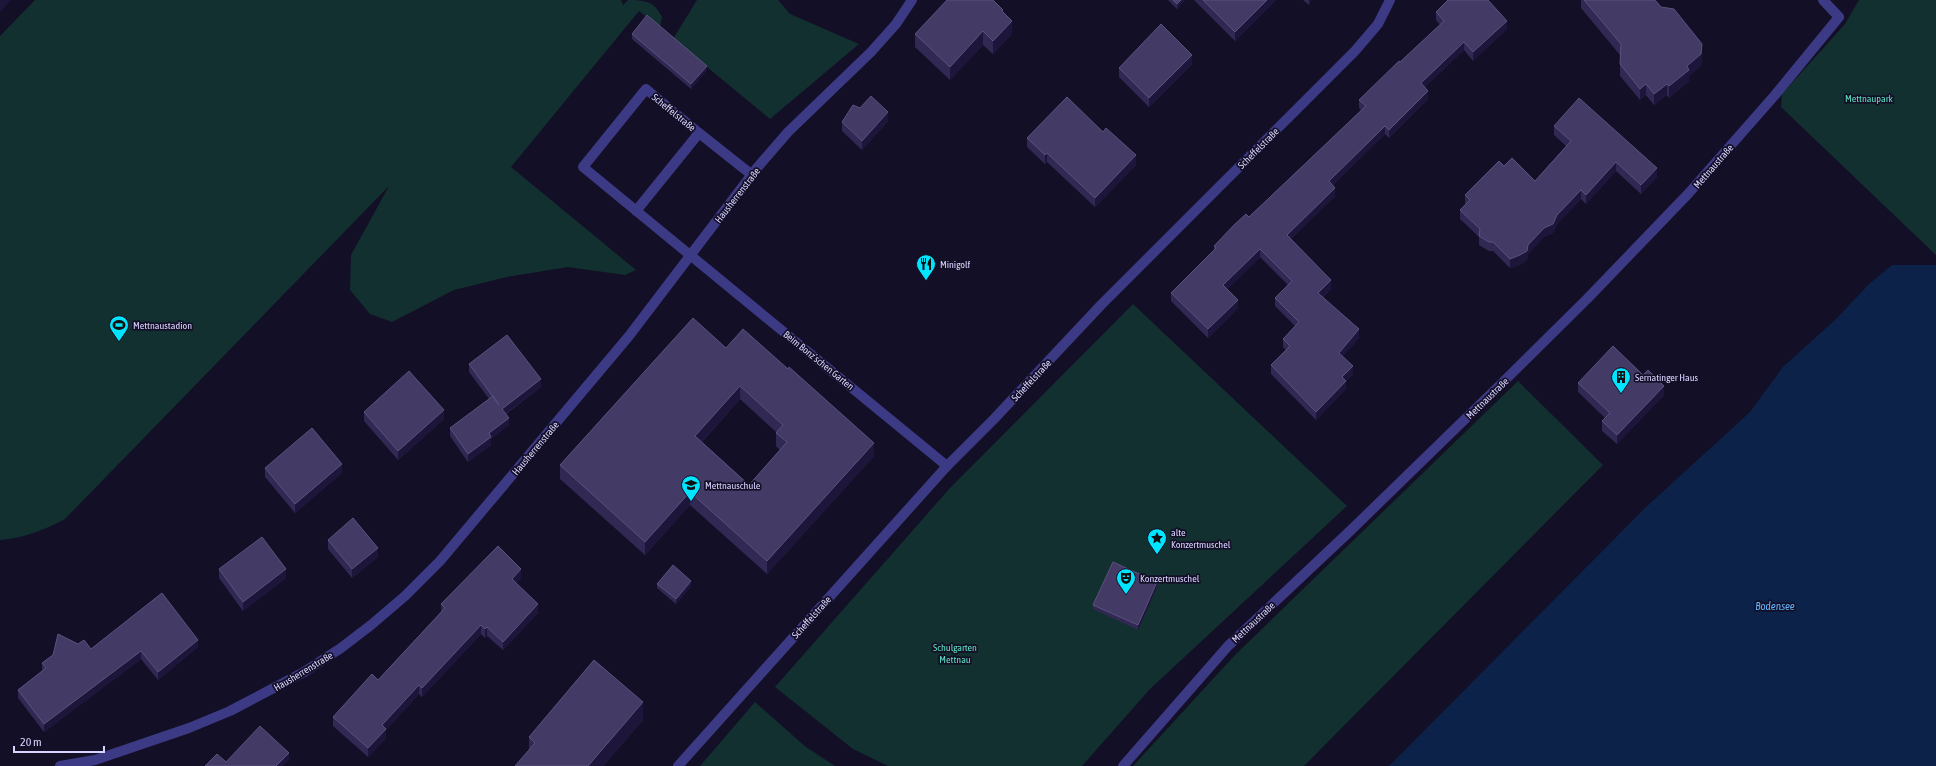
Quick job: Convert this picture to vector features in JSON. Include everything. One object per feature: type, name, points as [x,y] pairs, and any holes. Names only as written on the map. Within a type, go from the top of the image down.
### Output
[{"type":"street","name":"Hausherrenstraße","points":[[60,766],[96,763],[190,728],[230,711],[304,672],[371,625],[410,591],[450,550],[629,336],[752,174],[788,132],[871,52],[896,24],[912,0]]},
{"type":"street","name":"Scheffelstraße","points":[[678,766],[947,466],[994,419],[1101,305],[1355,51],[1378,24],[1390,0]]},
{"type":"street","name":"Mettnaustraße","points":[[1123,766],[1228,646],[1350,531],[1503,382],[1587,299],[1678,205],[1775,95],[1839,17],[1824,0]]},
{"type":"street","name":"Scheffelstraße","points":[[636,211],[699,133],[646,89],[583,167],[636,211],[690,255]]},
{"type":"street","points":[[699,133],[752,174]]},
{"type":"street","name":"Beim Bonz´schen Garten","points":[[690,255],[947,466]]},
{"type":"green space","name":"Mettnaustadion","points":[[35,0],[621,0],[623,5],[628,0],[648,2],[656,8],[662,17],[660,27],[639,11],[511,167],[636,270],[625,275],[568,267],[507,277],[454,290],[392,322],[370,314],[350,290],[351,255],[389,186],[65,519],[34,533],[0,540],[0,36]]},
{"type":"green space","points":[[697,0],[778,0],[790,14],[859,44],[770,119],[673,39]]},
{"type":"green space","name":"Mettnaupark","points":[[1859,0],[1936,0],[1936,255],[1781,107],[1782,94],[1845,24]]},
{"type":"green space","name":"Schulgarten Mettnau","points":[[1133,304],[1347,506],[1150,689],[1082,766],[888,766],[853,749],[775,687],[950,488]]},
{"type":"green space","points":[[1518,381],[1603,465],[1304,766],[1133,766],[1235,655]]},
{"type":"green space","points":[[755,702],[806,747],[835,766],[700,766]]},
{"type":"water","name":"Bodensee","points":[[1892,265],[1936,265],[1936,766],[1389,766],[1646,507],[1750,412],[1783,367],[1836,319],[1869,284]]},
{"type":"building","points":[[947,0],[993,0],[1012,21],[993,41],[983,31],[950,67],[915,34]]},
{"type":"building","points":[[1173,0],[1181,0],[1177,4]]},
{"type":"building","points":[[1203,0],[1267,0],[1235,32]]},
{"type":"building","points":[[1448,0],[1488,0],[1507,21],[1473,52],[1464,42],[1421,83],[1428,91],[1389,130],[1385,126],[1329,181],[1335,188],[1287,235],[1331,280],[1318,293],[1359,329],[1339,353],[1353,366],[1342,377],[1346,381],[1316,412],[1271,365],[1290,346],[1283,339],[1299,322],[1275,298],[1292,281],[1260,249],[1223,285],[1238,300],[1208,329],[1171,293],[1216,248],[1214,246],[1235,224],[1246,214],[1249,217],[1366,106],[1359,100],[1399,61],[1400,62],[1444,21],[1436,12]]},
{"type":"building","points":[[1584,0],[1655,0],[1661,7],[1674,9],[1702,44],[1701,54],[1687,66],[1689,70],[1669,86],[1667,84],[1654,94],[1646,84],[1640,89],[1620,64],[1621,44]]},
{"type":"building","points":[[647,15],[707,66],[691,84],[632,34]]},
{"type":"building","points":[[1161,24],[1192,55],[1149,98],[1119,68]]},
{"type":"building","points":[[871,96],[888,112],[862,141],[842,122],[853,105],[860,108]]},
{"type":"building","points":[[1067,97],[1103,132],[1106,128],[1136,155],[1095,198],[1047,153],[1045,155],[1027,138]]},
{"type":"building","points":[[1579,98],[1657,168],[1641,185],[1616,162],[1586,195],[1581,190],[1557,215],[1553,224],[1544,228],[1528,245],[1527,251],[1510,259],[1493,242],[1489,242],[1479,236],[1480,229],[1460,210],[1470,200],[1465,195],[1499,161],[1504,166],[1512,158],[1535,181],[1571,141],[1554,126]]},
{"type":"building","points":[[693,318],[726,348],[743,329],[788,369],[789,367],[874,443],[767,561],[690,492],[645,542],[560,465]],"holes":[[[740,386],[783,425],[776,433],[787,442],[749,485],[695,436]]]},
{"type":"building","points":[[507,335],[541,379],[502,409],[509,418],[489,433],[491,437],[468,454],[450,428],[493,396],[469,364]]},
{"type":"building","name":"Sernatinger Haus","points":[[1613,346],[1643,375],[1648,370],[1664,386],[1617,435],[1602,421],[1610,413],[1578,383]]},
{"type":"building","points":[[409,371],[444,410],[398,451],[364,412]]},
{"type":"building","points":[[312,428],[342,464],[295,504],[265,468]]},
{"type":"building","points":[[353,518],[378,548],[352,569],[328,540]]},
{"type":"building","points":[[262,537],[286,569],[243,602],[219,569]]},
{"type":"building","points":[[498,546],[521,569],[512,579],[538,604],[503,642],[487,627],[485,629],[481,625],[422,688],[419,685],[382,725],[386,729],[368,748],[333,717],[372,674],[378,680],[445,608],[441,604]]},
{"type":"building","name":"Konzertmuschel","points":[[1113,562],[1157,582],[1138,625],[1093,605]]},
{"type":"building","points":[[673,565],[691,581],[676,599],[657,584]]},
{"type":"building","points":[[162,593],[198,640],[158,672],[141,651],[44,724],[18,690],[46,668],[42,663],[53,655],[58,634],[78,644],[84,640],[91,649]]},
{"type":"building","points":[[594,660],[643,702],[588,766],[515,766],[535,743],[529,737]]},
{"type":"building","points":[[260,726],[289,753],[276,766],[205,766],[217,754],[226,762]]},
{"type":"place","name":"Minigolf","points":[[926,281]]},
{"type":"place","name":"Mettnaustadion","points":[[119,342]]},
{"type":"place","name":"Sernatinger Haus","points":[[1621,394]]},
{"type":"place","name":"Mettnauschule","points":[[691,502]]},
{"type":"place","name":"alte Konzertmuschel","points":[[1157,555]]},
{"type":"place","name":"Konzertmuschel","points":[[1126,595]]}]
